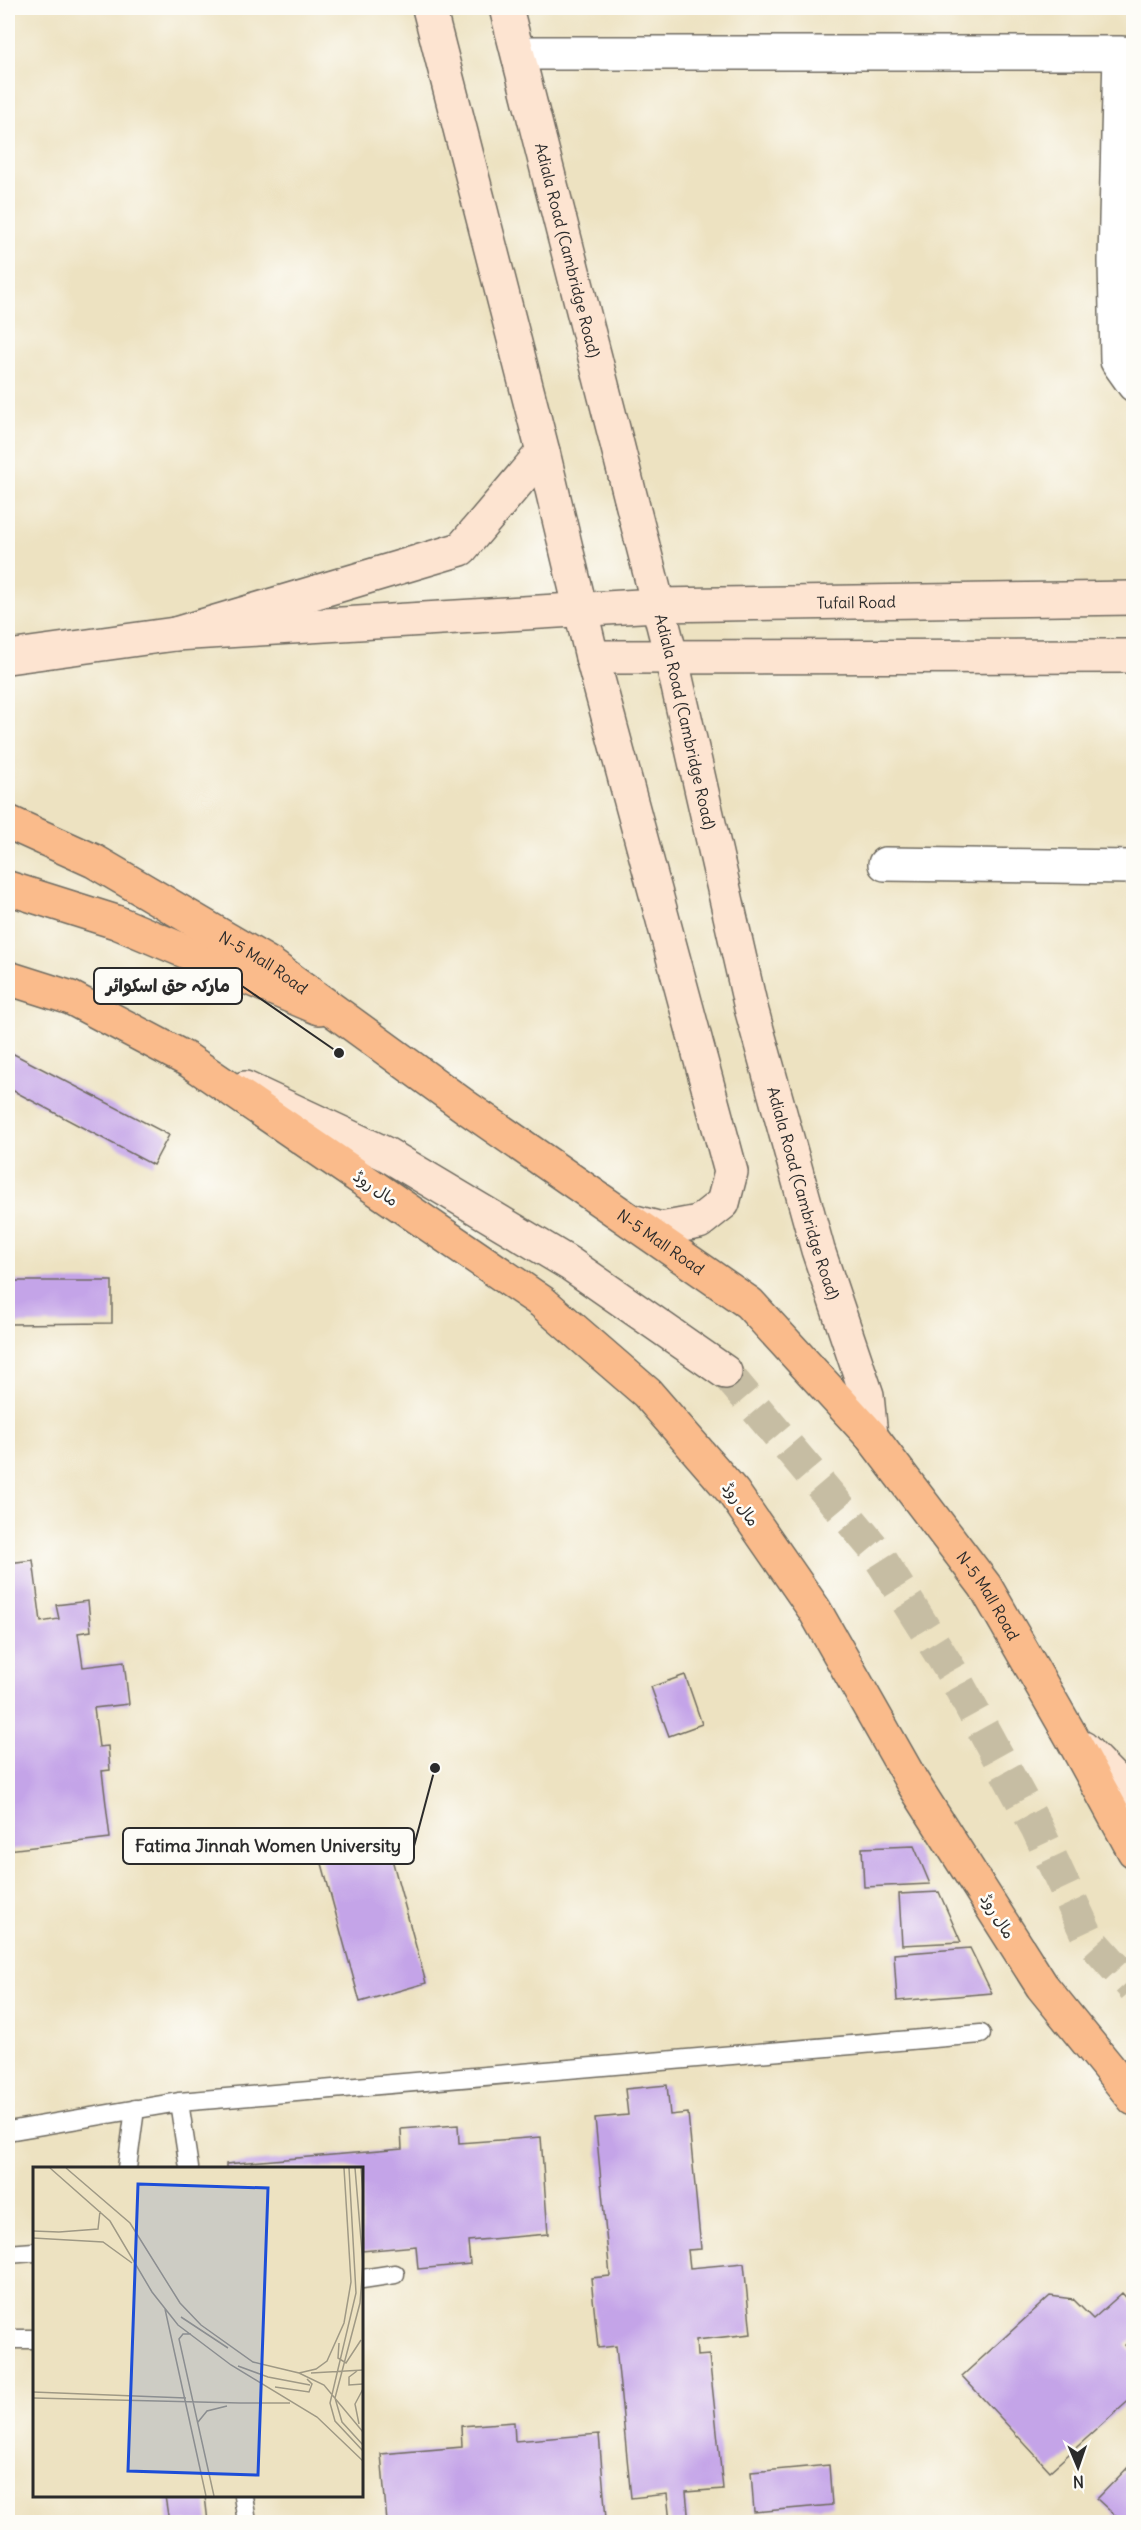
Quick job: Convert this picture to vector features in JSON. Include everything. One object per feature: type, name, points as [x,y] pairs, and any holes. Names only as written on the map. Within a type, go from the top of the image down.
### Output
[{"type":"main road","points":[[429,8],[543,452],[592,657],[731,1172],[723,1203],[699,1222],[661,1229],[631,1221]]},
{"type":"main road","name":"Adiala Road (Cambridge Road)","points":[[506,8],[670,656],[752,1008],[818,1250],[867,1395],[871,1436]]},
{"type":"main road","points":[[8,657],[175,634],[462,549],[543,452]]},
{"type":"main road","name":"Tufail Road","points":[[175,634],[656,605],[1134,598]]},
{"type":"main road","points":[[592,657],[1134,656]]},
{"type":"main road","name":"N-5 Mall Road","points":[[8,822],[94,861],[271,965],[466,1107],[749,1303],[871,1436],[985,1586],[1134,1851]]},
{"type":"main road","points":[[8,888],[116,922],[344,1018]]},
{"type":"main road","name":"مال روڈ","points":[[8,978],[71,998],[188,1060],[542,1302],[647,1393],[740,1501],[813,1610],[911,1780],[1042,1986],[1134,2099]]},
{"type":"main road","points":[[188,1060],[386,1154],[570,1264],[725,1372]]},
{"type":"main road","points":[[1071,1736],[1134,1800]]},
{"type":"street","points":[[519,53],[1127,53],[1115,261],[1117,361],[1134,385]]},
{"type":"street","points":[[885,864],[1134,867]]},
{"type":"lane","points":[[8,2131],[178,2102],[981,2034]]},
{"type":"lane","points":[[178,2102],[189,2167]]},
{"type":"lane","points":[[128,2167],[135,2109]]},
{"type":"lane","points":[[8,2254],[33,2252]]},
{"type":"lane","points":[[363,2279],[395,2274]]},
{"type":"lane","points":[[8,2339],[33,2339]]},
{"type":"lane","points":[[243,2497],[247,2523]]},
{"type":"building","points":[[8,1051],[169,1135],[153,1165],[8,1088]]},
{"type":"building","points":[[8,1281],[112,1281],[112,1323],[8,1324]]},
{"type":"building","points":[[33,1560],[41,1622],[59,1619],[56,1605],[88,1601],[91,1631],[78,1633],[83,1667],[124,1662],[129,1704],[94,1708],[99,1747],[108,1746],[110,1770],[102,1771],[110,1838],[8,1850],[8,1563]]},
{"type":"building","points":[[685,1675],[702,1724],[669,1736],[651,1687]]},
{"type":"building","points":[[384,1830],[426,1983],[360,2002],[318,1849]]},
{"type":"building","points":[[914,1846],[930,1884],[864,1887],[862,1848]]},
{"type":"building","points":[[939,1892],[961,1942],[902,1945],[899,1894]]},
{"type":"building","points":[[970,1948],[992,1993],[897,2001],[894,1954]]},
{"type":"building","points":[[667,2085],[670,2115],[688,2113],[701,2249],[688,2250],[690,2268],[744,2263],[751,2334],[696,2340],[697,2356],[709,2355],[723,2489],[686,2492],[689,2522],[670,2522],[667,2494],[631,2498],[616,2346],[598,2348],[591,2278],[610,2276],[595,2118],[628,2115],[625,2089]]},
{"type":"building","points":[[458,2125],[459,2143],[541,2137],[548,2234],[468,2241],[470,2264],[418,2269],[416,2246],[363,2251],[363,2167],[226,2167],[226,2164],[402,2149],[401,2129]]},
{"type":"building","points":[[1122,2293],[1134,2306],[1134,2338],[1125,2345],[1134,2355],[1134,2396],[1050,2471],[962,2376],[1050,2296],[1073,2299],[1093,2319]]},
{"type":"building","points":[[514,2422],[515,2441],[599,2434],[606,2519],[553,2522],[387,2522],[381,2454],[462,2447],[461,2426]]},
{"type":"building","points":[[1134,2461],[1134,2522],[1122,2522],[1097,2499]]},
{"type":"building","points":[[829,2465],[832,2505],[754,2512],[751,2472]]},
{"type":"building","points":[[165,2497],[205,2497],[208,2522],[169,2522]]},
{"type":"tunnel","points":[[725,1372],[873,1547],[951,1671],[1037,1828],[1088,1937],[1134,1988]]},
{"type":"place","name":"مارکہ حق اسکوائر","points":[[339,1053]]},
{"type":"place","name":"Fatima Jinnah Women University","points":[[435,1768]]}]
